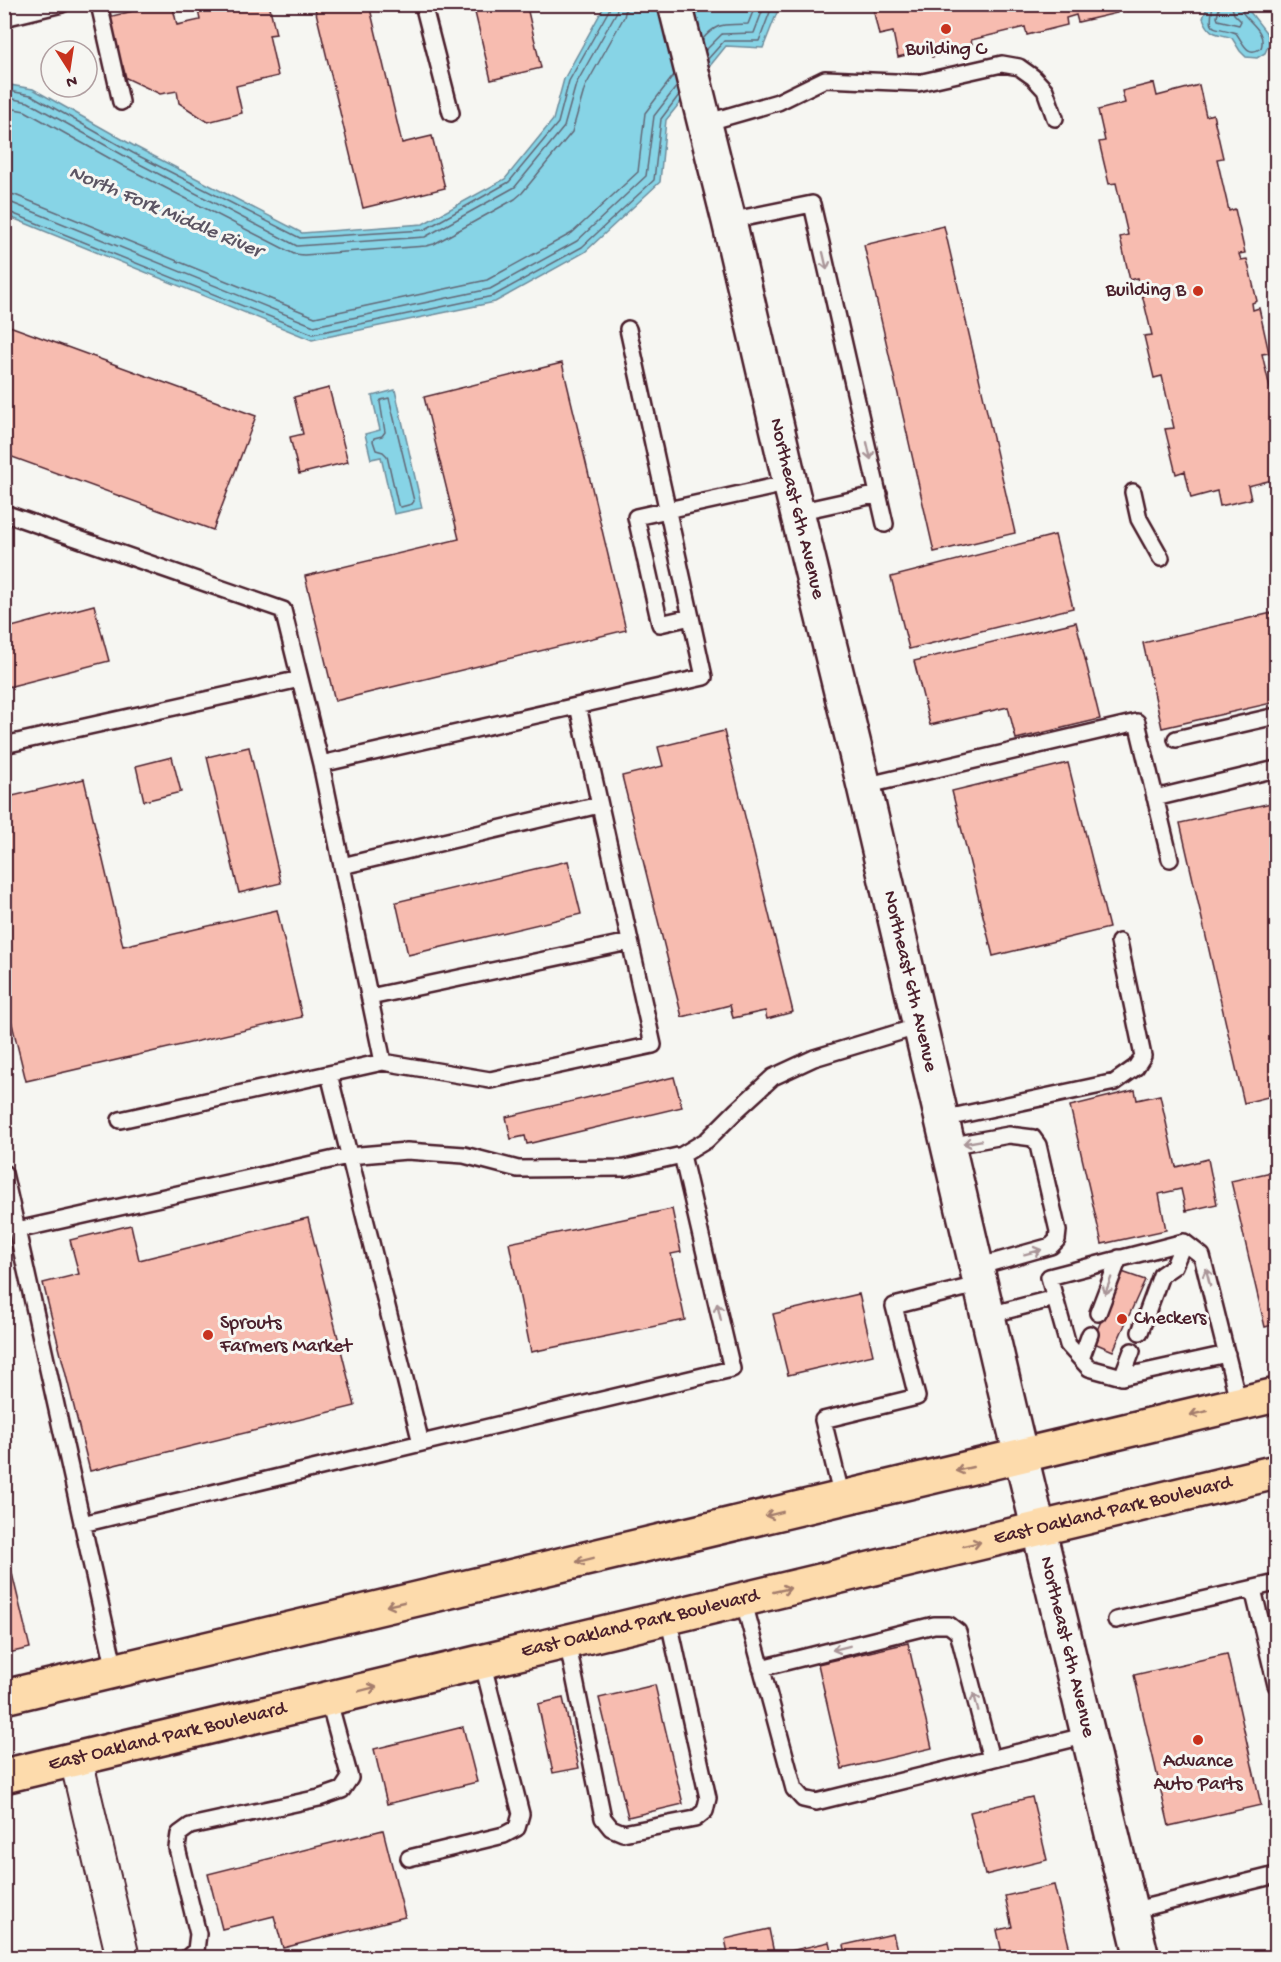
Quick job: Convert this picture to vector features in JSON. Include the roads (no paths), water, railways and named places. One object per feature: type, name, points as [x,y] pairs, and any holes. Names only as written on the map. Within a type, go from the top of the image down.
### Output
[{"type":"main road","points":[[4,1697],[1276,1395]]},
{"type":"main road","name":"East Oakland Park Boulevard","points":[[4,1776],[1276,1472]]},
{"type":"street","name":"Northeast 6th Avenue","points":[[675,4],[729,221],[1142,1958]]},
{"type":"street","points":[[76,1759],[123,1958]]},
{"type":"lane","points":[[4,18],[62,4]]},
{"type":"lane","points":[[99,4],[122,102]]},
{"type":"lane","points":[[423,4],[451,113]]},
{"type":"lane","points":[[704,119],[778,102],[825,80],[918,83],[1002,64],[1019,67],[1033,77],[1046,90],[1056,118]]},
{"type":"lane","points":[[729,221],[812,204],[885,524]]},
{"type":"lane","points":[[321,764],[704,677],[628,328]]},
{"type":"lane","points":[[1133,492],[1139,519],[1161,558]]},
{"type":"lane","points":[[691,617],[660,624],[636,517],[668,510],[794,497],[879,494]]},
{"type":"lane","points":[[4,513],[284,610],[321,764],[383,1062]]},
{"type":"lane","points":[[4,745],[300,679]]},
{"type":"lane","points":[[120,1120],[383,1062],[490,1080],[653,1045],[578,706]]},
{"type":"lane","points":[[1176,739],[1276,716]]},
{"type":"lane","points":[[864,786],[1137,722],[1170,859]]},
{"type":"lane","points":[[1155,798],[1276,769]]},
{"type":"lane","points":[[342,866],[599,805]]},
{"type":"lane","points":[[370,997],[629,942]]},
{"type":"lane","points":[[945,1133],[1115,1082],[1136,1067],[1143,1056],[1119,942]]},
{"type":"lane","points":[[17,1230],[348,1156],[407,1151],[464,1155],[518,1169],[625,1168],[682,1155],[707,1140],[773,1077],[814,1058],[920,1026]]},
{"type":"lane","points":[[329,1074],[421,1443]]},
{"type":"lane","points":[[945,1133],[1024,1135],[1033,1138],[1038,1144],[1056,1220],[1057,1240],[1051,1246],[982,1288]]},
{"type":"lane","points":[[82,1524],[732,1369],[682,1155]]},
{"type":"lane","points":[[4,1173],[115,1670]]},
{"type":"lane","points":[[1184,1242],[1049,1276],[1068,1345],[1089,1368],[1122,1377],[1227,1354]]},
{"type":"lane","points":[[1140,1332],[1161,1275],[1174,1266],[1184,1242]]},
{"type":"lane","points":[[1184,1242],[1202,1257],[1239,1404]]},
{"type":"lane","points":[[1098,1313],[1119,1258]]},
{"type":"lane","points":[[842,1498],[823,1420],[917,1397],[894,1306],[982,1288],[1055,1298]]},
{"type":"lane","points":[[1081,1359],[1090,1334]]},
{"type":"lane","points":[[1122,1377],[1132,1351]]},
{"type":"lane","points":[[1116,1620],[1276,1583]]},
{"type":"lane","points":[[1253,1588],[1276,1685]]},
{"type":"lane","points":[[743,1599],[794,1789],[803,1799],[816,1802],[1088,1736]]},
{"type":"lane","points":[[567,1641],[603,1818],[611,1828],[623,1833],[695,1819],[705,1811],[708,1798],[668,1617]]},
{"type":"lane","points":[[761,1668],[934,1625],[949,1625],[958,1632],[991,1759]]},
{"type":"lane","points":[[409,1858],[504,1835],[517,1828],[520,1814],[482,1661]]},
{"type":"lane","points":[[187,1958],[196,1950],[198,1934],[177,1848],[179,1834],[190,1826],[319,1798],[342,1790],[350,1778],[328,1698]]},
{"type":"lane","points":[[1131,1911],[1276,1875]]},
{"type":"water","name":"North Fork Middle River","points":[[605,5],[780,5],[763,48],[726,46],[666,120],[660,182],[585,252],[495,302],[312,340],[5,215],[4,84],[33,89],[39,92],[39,99],[51,99],[136,147],[302,233],[423,224],[505,179],[553,120],[564,79]]},
{"type":"water","points":[[1208,5],[1240,5],[1247,8],[1268,35],[1269,44],[1265,53],[1257,58],[1246,57],[1232,38],[1211,31],[1203,18]]},
{"type":"water","points":[[395,390],[422,508],[394,514],[381,457],[371,459],[365,434],[380,430],[372,396]]},
{"type":"place","name":"Building C","points":[[946,29]]},
{"type":"place","name":"Building B","points":[[1198,291]]},
{"type":"place","name":"Checkers","points":[[1122,1319]]},
{"type":"place","name":"Sprouts Farmers Market","points":[[208,1335]]},
{"type":"place","name":"Advance Auto Parts","points":[[1198,1740]]}]
